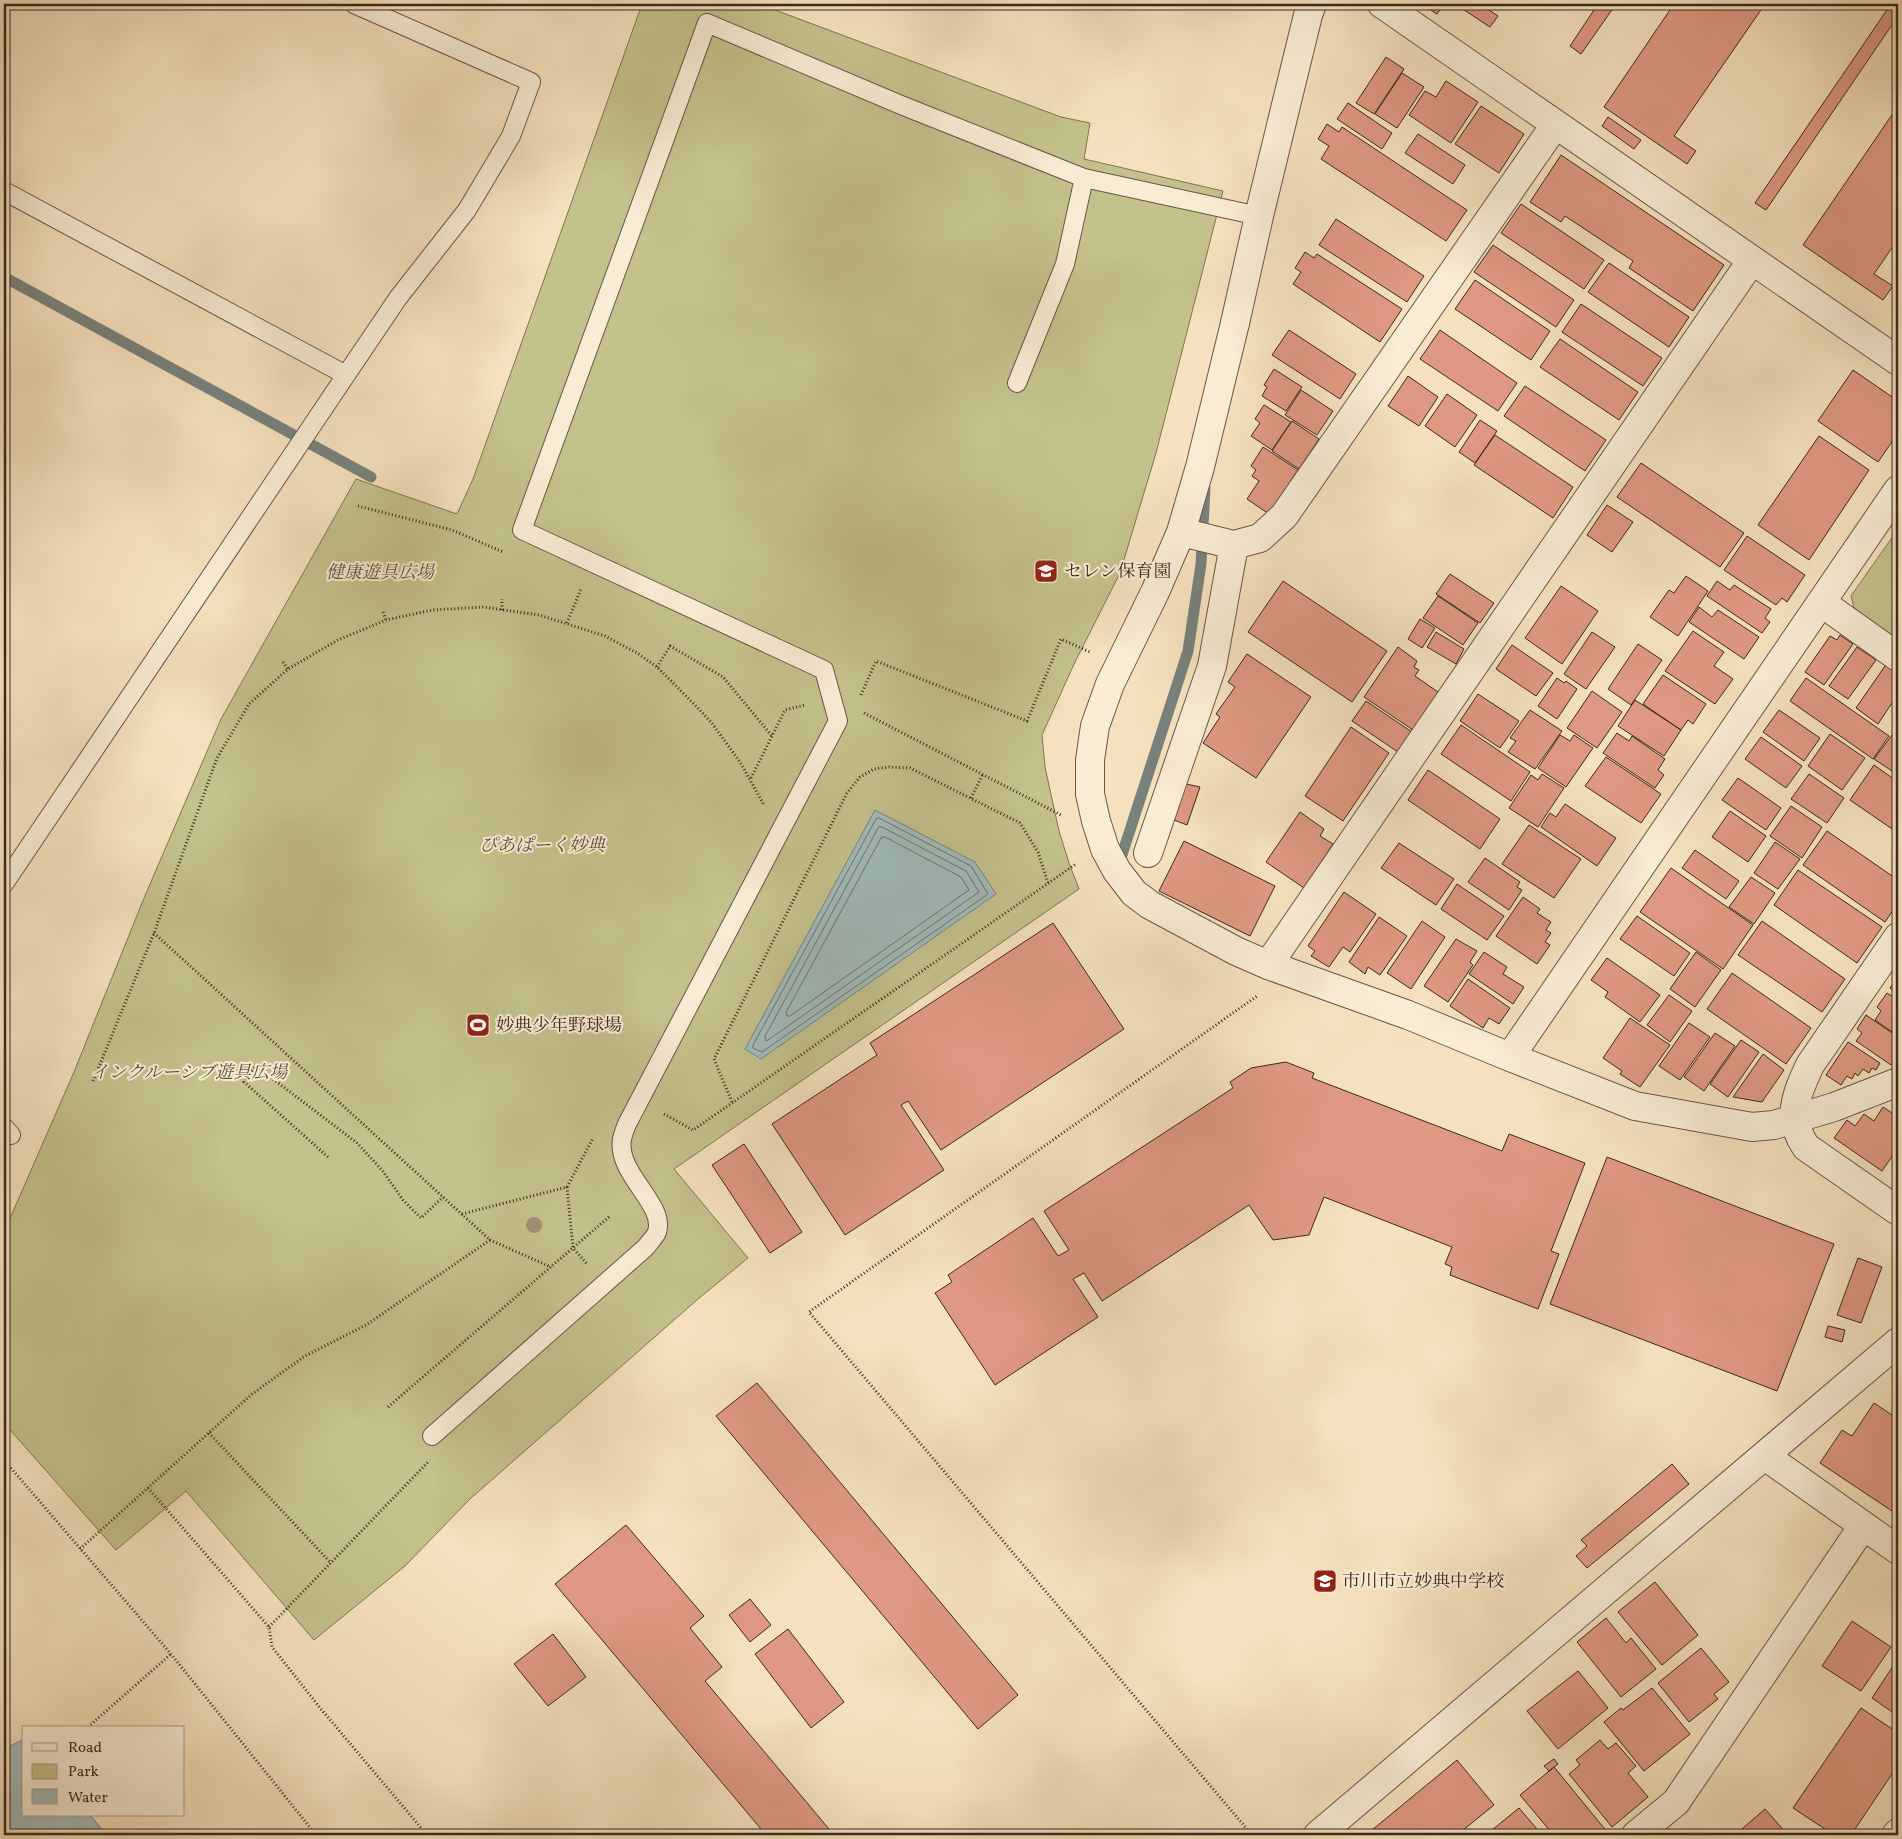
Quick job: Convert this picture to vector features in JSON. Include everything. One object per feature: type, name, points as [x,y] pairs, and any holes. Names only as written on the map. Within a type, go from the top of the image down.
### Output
[{"type":"street","points":[[1312,4],[1259,216],[1200,467],[1181,532],[1155,592],[1110,684],[1098,718],[1090,760],[1090,794],[1105,849],[1117,871],[1134,892],[1150,905],[1236,951],[1279,969],[1408,1014],[1510,1057],[1635,1106],[1752,1127],[1774,1125],[1794,1120],[1898,1082]]},
{"type":"street","points":[[1382,4],[1898,361]]},
{"type":"street","points":[[1181,532],[1234,545],[1260,538],[1284,516],[1555,125]]},
{"type":"street","points":[[1279,969],[1752,260]]},
{"type":"street","points":[[1510,1057],[1898,490]]},
{"type":"street","points":[[1148,853],[1212,666],[1234,545]]},
{"type":"street","points":[[1822,603],[1898,657]]},
{"type":"street","points":[[1898,937],[1810,1065],[1794,1105],[1794,1120],[1798,1134],[1806,1147],[1898,1211]]},
{"type":"street","points":[[1318,1835],[1898,1342]]},
{"type":"street","points":[[1765,1456],[1898,1550]]},
{"type":"street","points":[[1636,1835],[1676,1802],[1863,1526]]},
{"type":"lane","points":[[4,884],[398,298],[467,210],[511,136],[531,82],[354,4]]},
{"type":"lane","points":[[432,1436],[646,1248],[657,1232],[656,1214],[647,1196],[634,1180],[624,1158],[622,1140],[627,1124],[838,721],[824,670],[522,530],[706,23],[901,105],[1084,178],[1259,216]]},
{"type":"lane","points":[[1017,383],[1065,264],[1084,178]]},
{"type":"lane","points":[[4,191],[346,375]]},
{"type":"path","points":[[358,506],[452,530],[506,553]]},
{"type":"path","points":[[567,623],[582,587]]},
{"type":"path","points":[[502,599],[502,610]]},
{"type":"path","points":[[92,1081],[154,933],[217,758],[249,704],[288,669],[338,640],[386,620],[432,610],[484,608],[539,615],[605,636],[637,653],[674,682],[711,722],[750,778],[764,807]]},
{"type":"path","points":[[383,612],[386,620]]},
{"type":"path","points":[[855,708],[876,661],[1027,721],[1061,639],[1094,654]]},
{"type":"path","points":[[657,667],[670,646],[724,677],[772,736]]},
{"type":"path","points":[[283,662],[288,669]]},
{"type":"path","points":[[750,778],[785,710],[832,698],[855,708],[1062,815]]},
{"type":"path","points":[[732,1102],[714,1059],[847,794],[860,777],[874,769],[889,767],[910,768],[1020,823],[1038,852],[1048,883]]},
{"type":"path","points":[[971,798],[983,774]]},
{"type":"path","points":[[658,1111],[693,1130],[1071,868]]},
{"type":"path","points":[[154,933],[490,1240],[551,1267]]},
{"type":"path","points":[[1252,1835],[809,1312],[1279,969]]},
{"type":"path","points":[[328,1157],[244,1082],[256,1066],[357,1143],[382,1170],[403,1200],[422,1218],[444,1197]]},
{"type":"path","points":[[572,1248],[567,1187],[597,1130]]},
{"type":"path","points":[[462,1214],[567,1187]]},
{"type":"path","points":[[388,1407],[610,1216]]},
{"type":"path","points":[[80,1549],[252,1394],[305,1356],[366,1325],[490,1240]]},
{"type":"path","points":[[209,1433],[332,1563]]},
{"type":"path","points":[[4,1460],[171,1654],[316,1835]]},
{"type":"path","points":[[269,1627],[428,1464]]},
{"type":"path","points":[[148,1488],[269,1627],[272,1647],[321,1709],[427,1835]]},
{"type":"path","points":[[89,1726],[171,1654]]},
{"type":"green space","name":"ぴあぱーく妙典","points":[[642,4],[759,4],[1061,117],[1090,123],[1084,159],[1223,191],[1156,453],[1120,573],[1075,662],[1042,735],[1045,767],[1059,831],[1079,889],[674,1169],[748,1258],[698,1299],[470,1499],[405,1566],[314,1640],[186,1491],[116,1550],[4,1423],[4,1232],[74,1072],[144,898],[221,719],[356,479],[457,514],[473,479]]},
{"type":"green space","points":[[1898,529],[1898,645],[1856,615],[1851,596]]},
{"type":"water","points":[[875,810],[975,862],[996,894],[761,1059],[745,1049]]},
{"type":"water","points":[[22,1740],[22,1816],[91,1816],[105,1833],[104,1835],[4,1835],[4,1749]]},
{"type":"building","points":[[1421,4],[1440,4],[1443,5],[1437,14]]},
{"type":"building","points":[[1455,4],[1480,4],[1498,16],[1490,27]]},
{"type":"building","points":[[1598,4],[1616,4],[1581,54],[1570,46]]},
{"type":"building","points":[[1674,4],[1765,4],[1674,136],[1696,151],[1687,164],[1604,107]]},
{"type":"building","points":[[1891,4],[1898,4],[1898,16],[1766,210],[1755,203]]},
{"type":"building","points":[[1386,57],[1404,69],[1374,114],[1356,103]]},
{"type":"building","points":[[1402,73],[1424,87],[1397,128],[1375,114]]},
{"type":"building","points":[[1446,81],[1478,102],[1451,143],[1409,115],[1425,91],[1436,97]]},
{"type":"building","points":[[1348,103],[1392,133],[1382,149],[1337,119]]},
{"type":"building","points":[[1481,106],[1524,134],[1499,173],[1455,144]]},
{"type":"building","points":[[1898,106],[1898,239],[1874,274],[1893,286],[1883,300],[1803,245]]},
{"type":"building","points":[[1608,117],[1641,140],[1634,149],[1602,126]]},
{"type":"building","points":[[1327,124],[1339,132],[1342,127],[1467,210],[1446,241],[1321,159],[1329,146],[1318,139]]},
{"type":"building","points":[[1418,134],[1465,165],[1453,184],[1405,153]]},
{"type":"building","points":[[1561,155],[1724,265],[1693,311],[1629,268],[1633,261],[1565,216],[1561,222],[1530,202]]},
{"type":"building","points":[[1521,204],[1604,260],[1584,289],[1501,233]]},
{"type":"building","points":[[1336,219],[1424,276],[1407,302],[1319,245]]},
{"type":"building","points":[[1493,245],[1574,300],[1556,327],[1474,272]]},
{"type":"building","points":[[1305,252],[1314,258],[1317,254],[1402,309],[1380,342],[1293,284],[1301,272],[1295,268]]},
{"type":"building","points":[[1609,263],[1689,317],[1669,347],[1588,292]]},
{"type":"building","points":[[1475,280],[1550,331],[1531,360],[1455,309]]},
{"type":"building","points":[[1581,304],[1662,358],[1643,386],[1562,332]]},
{"type":"building","points":[[1289,330],[1356,374],[1340,399],[1272,355]]},
{"type":"building","points":[[1440,330],[1517,383],[1498,411],[1420,359]]},
{"type":"building","points":[[1560,339],[1638,392],[1619,420],[1540,367]]},
{"type":"building","points":[[1274,369],[1302,387],[1286,411],[1262,396],[1267,387],[1264,385]]},
{"type":"building","points":[[1853,370],[1898,401],[1898,433],[1878,462],[1818,421]]},
{"type":"building","points":[[1408,376],[1438,397],[1419,426],[1388,406]]},
{"type":"building","points":[[1525,386],[1606,440],[1585,471],[1504,416]]},
{"type":"building","points":[[1301,390],[1333,411],[1317,435],[1285,415]]},
{"type":"building","points":[[1447,394],[1477,415],[1455,447],[1425,426]]},
{"type":"building","points":[[1264,405],[1291,422],[1272,450],[1251,436],[1260,423],[1255,419]]},
{"type":"building","points":[[1480,420],[1497,431],[1475,463],[1459,452]]},
{"type":"building","points":[[1292,421],[1319,439],[1299,469],[1272,451]]},
{"type":"building","points":[[1495,435],[1573,487],[1553,518],[1474,465]]},
{"type":"building","points":[[1819,436],[1869,470],[1809,560],[1758,525]]},
{"type":"building","points":[[1263,447],[1298,470],[1269,514],[1247,499],[1259,481],[1252,476],[1256,470],[1251,466]]},
{"type":"building","points":[[1641,463],[1744,533],[1720,567],[1617,497]]},
{"type":"building","points":[[1607,505],[1633,522],[1612,552],[1587,535]]},
{"type":"building","points":[[1747,536],[1805,575],[1787,602],[1782,598],[1776,605],[1724,570]]},
{"type":"building","points":[[1450,574],[1494,603],[1480,623],[1436,594]]},
{"type":"building","points":[[1686,576],[1708,591],[1678,636],[1650,617],[1669,590],[1674,593]]},
{"type":"building","points":[[1283,581],[1387,651],[1352,702],[1248,632]]},
{"type":"building","points":[[1717,581],[1730,590],[1734,585],[1771,609],[1765,618],[1770,622],[1762,633],[1707,596]]},
{"type":"building","points":[[1561,586],[1598,611],[1562,664],[1525,638]]},
{"type":"building","points":[[1438,596],[1478,623],[1463,645],[1423,618]]},
{"type":"building","points":[[1699,607],[1712,617],[1718,610],[1759,637],[1744,659],[1689,622]]},
{"type":"building","points":[[1420,619],[1435,628],[1422,648],[1408,639]]},
{"type":"building","points":[[1693,631],[1724,652],[1714,666],[1733,679],[1715,704],[1665,671]]},
{"type":"building","points":[[1436,632],[1464,649],[1456,664],[1427,647]]},
{"type":"building","points":[[1592,632],[1615,647],[1586,689],[1564,674]]},
{"type":"building","points":[[1840,635],[1853,644],[1824,685],[1805,672],[1830,636],[1837,640]]},
{"type":"building","points":[[1638,644],[1662,660],[1631,705],[1608,689]]},
{"type":"building","points":[[1512,645],[1553,673],[1536,696],[1496,669]]},
{"type":"building","points":[[1398,647],[1417,661],[1414,667],[1419,670],[1415,676],[1438,692],[1413,730],[1364,697]]},
{"type":"building","points":[[1857,647],[1876,660],[1848,699],[1829,686]]},
{"type":"building","points":[[1247,654],[1311,697],[1256,778],[1203,743],[1220,717],[1216,714],[1235,687],[1228,682]]},
{"type":"building","points":[[1887,663],[1898,670],[1898,694],[1878,724],[1856,708]]},
{"type":"building","points":[[1663,675],[1706,704],[1693,724],[1688,720],[1681,730],[1643,704]]},
{"type":"building","points":[[1557,678],[1564,683],[1566,681],[1577,689],[1557,719],[1538,706]]},
{"type":"building","points":[[1806,678],[1889,736],[1873,759],[1790,701]]},
{"type":"building","points":[[1592,691],[1622,712],[1597,748],[1567,728]]},
{"type":"building","points":[[1478,694],[1519,721],[1500,748],[1460,721]]},
{"type":"building","points":[[1635,700],[1681,730],[1664,756],[1618,726]]},
{"type":"building","points":[[1366,701],[1412,732],[1398,752],[1352,721]]},
{"type":"building","points":[[1530,710],[1562,731],[1535,769],[1508,752],[1516,741],[1510,738]]},
{"type":"building","points":[[1779,710],[1820,738],[1804,761],[1763,732]]},
{"type":"building","points":[[1461,725],[1530,772],[1511,801],[1441,754]]},
{"type":"building","points":[[1351,727],[1389,753],[1343,821],[1305,796]]},
{"type":"building","points":[[1617,733],[1629,741],[1632,736],[1665,759],[1658,770],[1664,775],[1655,788],[1603,753]]},
{"type":"building","points":[[1830,734],[1865,758],[1842,790],[1808,766]]},
{"type":"building","points":[[1560,735],[1570,741],[1574,735],[1593,748],[1566,787],[1538,768]]},
{"type":"building","points":[[1892,735],[1898,739],[1898,775],[1874,759]]},
{"type":"building","points":[[1761,737],[1802,766],[1786,788],[1745,759]]},
{"type":"building","points":[[1606,757],[1661,794],[1641,823],[1585,786]]},
{"type":"building","points":[[1874,765],[1898,782],[1898,833],[1850,800]]},
{"type":"building","points":[[1428,770],[1500,819],[1480,849],[1408,800]]},
{"type":"building","points":[[1542,774],[1564,788],[1538,827],[1509,808],[1531,775],[1538,780]]},
{"type":"building","points":[[1809,774],[1844,798],[1827,823],[1791,799]]},
{"type":"building","points":[[1738,778],[1781,808],[1766,830],[1722,800]]},
{"type":"building","points":[[1186,784],[1200,787],[1187,825],[1174,820]]},
{"type":"building","points":[[1565,804],[1616,838],[1597,866],[1541,827],[1550,813],[1556,817]]},
{"type":"building","points":[[1791,806],[1822,827],[1802,858],[1770,836]]},
{"type":"building","points":[[1730,811],[1766,836],[1748,862],[1712,837]]},
{"type":"building","points":[[1300,812],[1324,829],[1320,836],[1333,844],[1304,888],[1266,862]]},
{"type":"building","points":[[1529,825],[1581,859],[1554,898],[1502,864]]},
{"type":"building","points":[[1827,831],[1898,880],[1898,903],[1885,922],[1803,865]]},
{"type":"building","points":[[1184,841],[1275,886],[1250,936],[1159,891]]},
{"type":"building","points":[[1775,842],[1800,859],[1778,889],[1754,873]]},
{"type":"building","points":[[1399,843],[1454,879],[1436,905],[1381,868]]},
{"type":"building","points":[[1695,850],[1739,881],[1726,899],[1682,868]]},
{"type":"building","points":[[1485,858],[1520,882],[1517,887],[1522,890],[1509,910],[1468,882]]},
{"type":"building","points":[[1671,868],[1753,925],[1723,969],[1640,912]]},
{"type":"building","points":[[1798,870],[1882,927],[1857,963],[1774,905]]},
{"type":"building","points":[[1751,877],[1775,893],[1754,924],[1729,907]]},
{"type":"building","points":[[1457,884],[1504,916],[1487,940],[1441,909]]},
{"type":"building","points":[[1344,892],[1376,914],[1350,952],[1343,947],[1329,967],[1311,956],[1315,951],[1308,946]]},
{"type":"building","points":[[1523,897],[1540,909],[1537,913],[1551,922],[1546,930],[1551,933],[1545,942],[1550,945],[1537,964],[1496,936]]},
{"type":"building","points":[[1637,916],[1690,953],[1674,976],[1620,939]]},
{"type":"building","points":[[1379,917],[1407,936],[1380,975],[1368,967],[1365,974],[1349,962]]},
{"type":"building","points":[[1422,921],[1445,937],[1411,989],[1387,973]]},
{"type":"building","points":[[1762,921],[1845,979],[1822,1012],[1738,955]]},
{"type":"building","points":[[1053,923],[1124,1029],[941,1150],[908,1101],[901,1105],[944,1170],[845,1235],[772,1124],[877,1055],[870,1043]]},
{"type":"building","points":[[1456,939],[1477,951],[1470,962],[1473,965],[1448,1002],[1424,986]]},
{"type":"building","points":[[1484,952],[1507,967],[1503,974],[1524,987],[1513,1004],[1469,974]]},
{"type":"building","points":[[1696,952],[1721,970],[1695,1007],[1670,989]]},
{"type":"building","points":[[1607,958],[1660,995],[1640,1022],[1605,997],[1608,992],[1591,980]]},
{"type":"building","points":[[1732,973],[1811,1028],[1786,1064],[1707,1009]]},
{"type":"building","points":[[1898,976],[1898,994],[1890,988]]},
{"type":"building","points":[[1468,979],[1510,1008],[1499,1024],[1489,1018],[1483,1028],[1450,1006]]},
{"type":"building","points":[[1887,993],[1898,1000],[1898,1036],[1875,1020],[1881,1011],[1877,1007]]},
{"type":"building","points":[[1669,995],[1692,1011],[1670,1042],[1647,1025]]},
{"type":"building","points":[[1866,1015],[1898,1037],[1898,1057],[1891,1065],[1856,1041],[1862,1033],[1857,1029]]},
{"type":"building","points":[[1630,1018],[1670,1045],[1640,1087],[1620,1074],[1622,1071],[1603,1058]]},
{"type":"building","points":[[1689,1023],[1710,1037],[1680,1080],[1659,1066]]},
{"type":"building","points":[[1715,1033],[1735,1046],[1704,1091],[1684,1077]]},
{"type":"building","points":[[1741,1040],[1759,1052],[1728,1097],[1710,1084]]},
{"type":"building","points":[[1848,1042],[1880,1063],[1876,1070],[1872,1068],[1869,1073],[1863,1069],[1858,1076],[1855,1073],[1852,1079],[1847,1076],[1841,1085],[1826,1075]]},
{"type":"building","points":[[1763,1054],[1784,1070],[1762,1102],[1733,1097]]},
{"type":"building","points":[[1286,1062],[1314,1073],[1312,1078],[1502,1151],[1509,1134],[1585,1163],[1551,1251],[1559,1254],[1538,1309],[1450,1275],[1452,1267],[1445,1264],[1452,1247],[1324,1197],[1309,1235],[1273,1240],[1249,1205],[1102,1301],[1084,1273],[1073,1279],[1098,1317],[995,1385],[935,1293],[952,1282],[948,1275],[1033,1218],[1058,1256],[1069,1250],[1044,1211],[1233,1088],[1230,1082],[1251,1068]]},
{"type":"building","points":[[1883,1107],[1898,1117],[1898,1148],[1882,1171],[1834,1138],[1847,1120],[1855,1126],[1864,1114],[1874,1121]]},
{"type":"building","points":[[744,1144],[802,1232],[770,1253],[712,1165]]},
{"type":"building","points":[[1607,1157],[1834,1244],[1777,1391],[1550,1304]]},
{"type":"building","points":[[1858,1258],[1882,1267],[1861,1323],[1837,1315]]},
{"type":"building","points":[[1828,1326],[1845,1330],[1842,1342],[1825,1337]]},
{"type":"building","points":[[757,1383],[1018,1695],[978,1729],[716,1416]]},
{"type":"building","points":[[1874,1403],[1898,1419],[1898,1515],[1820,1463],[1842,1430],[1852,1436]]},
{"type":"building","points":[[1672,1464],[1689,1484],[1587,1568],[1576,1556],[1587,1546],[1581,1540]]},
{"type":"building","points":[[626,1525],[704,1616],[690,1628],[722,1667],[705,1681],[834,1835],[766,1835],[555,1584]]},
{"type":"building","points":[[1655,1582],[1698,1635],[1662,1665],[1618,1612]]},
{"type":"building","points":[[750,1599],[771,1625],[750,1642],[729,1615]]},
{"type":"building","points":[[1606,1618],[1626,1643],[1631,1638],[1656,1669],[1621,1697],[1577,1642]]},
{"type":"building","points":[[1852,1621],[1891,1647],[1861,1691],[1822,1666]]},
{"type":"building","points":[[788,1629],[844,1702],[811,1728],[755,1654]]},
{"type":"building","points":[[553,1634],[586,1677],[548,1706],[514,1664]]},
{"type":"building","points":[[1701,1648],[1729,1682],[1714,1694],[1718,1699],[1689,1722],[1658,1683]]},
{"type":"building","points":[[1898,1660],[1898,1716],[1872,1698]]},
{"type":"building","points":[[1578,1671],[1608,1708],[1558,1749],[1527,1711]]},
{"type":"building","points":[[1652,1688],[1690,1734],[1644,1771],[1604,1722],[1621,1708],[1623,1710]]},
{"type":"building","points":[[1861,1708],[1898,1733],[1898,1765],[1851,1835],[1834,1835],[1793,1808]]},
{"type":"building","points":[[1600,1740],[1608,1749],[1616,1743],[1636,1766],[1628,1773],[1648,1797],[1612,1827],[1569,1774],[1580,1765],[1576,1760]]},
{"type":"building","points":[[1554,1759],[1558,1764],[1549,1771],[1544,1766]]},
{"type":"building","points":[[1457,1760],[1494,1805],[1457,1835],[1366,1835]]},
{"type":"building","points":[[1554,1767],[1608,1833],[1605,1835],[1562,1835],[1556,1829],[1551,1832],[1520,1795]]},
{"type":"building","points":[[1519,1808],[1542,1835],[1486,1835]]},
{"type":"building","points":[[1765,1809],[1788,1835],[1735,1835]]},
{"type":"waterway","points":[[4,277],[371,477]]},
{"type":"waterway","points":[[1119,864],[1188,651],[1201,564],[1205,488]]},
{"type":"place","name":"セレン保育園","points":[[1046,571]]},
{"type":"place","name":"妙典少年野球場","points":[[478,1025]]},
{"type":"place","name":"市川市立妙典中学校","points":[[1325,1581]]},
{"type":"park label","name":"健康遊具広場","points":[[380,572]]},
{"type":"park label","name":"インクルーシブ遊具広場","points":[[189,1072]]}]
